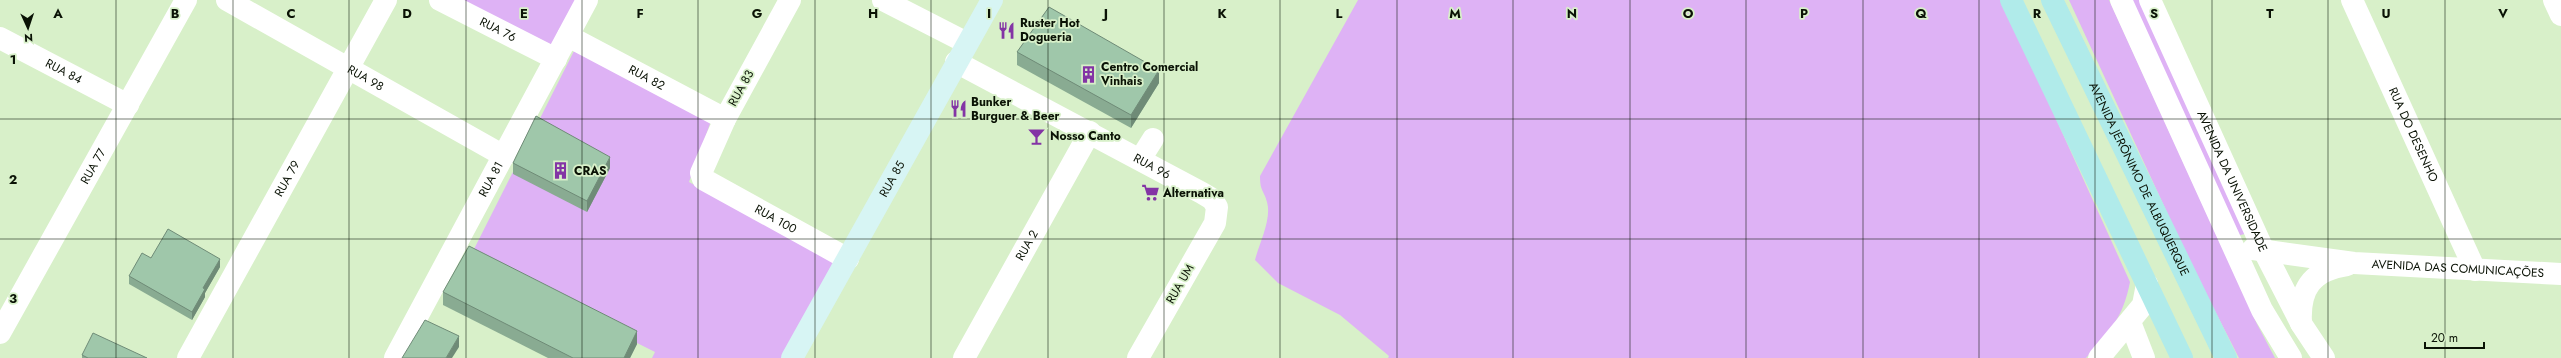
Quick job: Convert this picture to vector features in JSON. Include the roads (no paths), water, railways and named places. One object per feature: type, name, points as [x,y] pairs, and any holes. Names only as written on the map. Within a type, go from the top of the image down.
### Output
[{"type":"main road","name":"RUA 85","points":[[792,358],[992,0]]},
{"type":"main road","points":[[2011,0],[2182,358]]},
{"type":"main road","name":"AVENIDA JERÔNIMO DE ALBUQUERQUE","points":[[2052,0],[2226,358]]},
{"type":"street","name":"RUA 77","points":[[0,333],[186,0]]},
{"type":"street","name":"RUA 98","points":[[227,0],[504,156]]},
{"type":"street","name":"RUA 79","points":[[188,358],[386,0]]},
{"type":"street","name":"RUA 76","points":[[440,0],[556,59]]},
{"type":"street","name":"RUA 81","points":[[395,358],[587,0]]},
{"type":"street","name":"RUA 83","points":[[703,179],[702,166],[725,119],[790,0]]},
{"type":"street","points":[[883,0],[967,43]]},
{"type":"street","points":[[2121,0],[2237,254],[2276,334],[2291,358]]},
{"type":"street","name":"AVENIDA DA UNIVERSIDADE","points":[[2150,0],[2264,249],[2302,325],[2324,358]]},
{"type":"street","name":"RUA DO DESENHO","points":[[2352,0],[2475,270]]},
{"type":"street","points":[[2554,0],[2561,15]]},
{"type":"street","name":"RUA 82","points":[[568,36],[725,119]]},
{"type":"street","name":"RUA 84","points":[[0,38],[128,105]]},
{"type":"street","name":"RUA 96","points":[[956,62],[1141,158],[1212,199],[1216,207]]},
{"type":"street","name":"RUA 2","points":[[964,358],[1090,132]]},
{"type":"street","points":[[1141,158],[1153,139]]},
{"type":"street","name":"RUA 100","points":[[703,179],[848,259]]},
{"type":"street","name":"RUA UM","points":[[1138,358],[1215,224],[1216,207]]},
{"type":"street","name":"AVENIDA DAS COMUNICAÇÕES","points":[[2237,254],[2252,249],[2264,249],[2354,263],[2561,274]]},
{"type":"street","name":"AVENIDA DAS COMUNICAÇÕES","points":[[2302,325],[2301,304],[2308,285],[2328,269],[2354,263]]},
{"type":"street","points":[[2099,358],[2143,305],[2147,284]]},
{"type":"street","points":[[2130,322],[2144,358]]},
{"type":"street","points":[[2276,334],[2290,335],[2302,325]]},
{"type":"place","name":"Ruster Hot Dogueria","points":[[1007,30]]},
{"type":"place","name":"Centro Comercial Vinhais","points":[[1088,74]]},
{"type":"place","name":"Bunker Burguer & Beer","points":[[958,109]]},
{"type":"place","name":"Nosso Canto","points":[[1037,136]]},
{"type":"place","name":"CRAS","points":[[561,171]]},
{"type":"place","name":"Alternativa","points":[[1150,193]]}]
